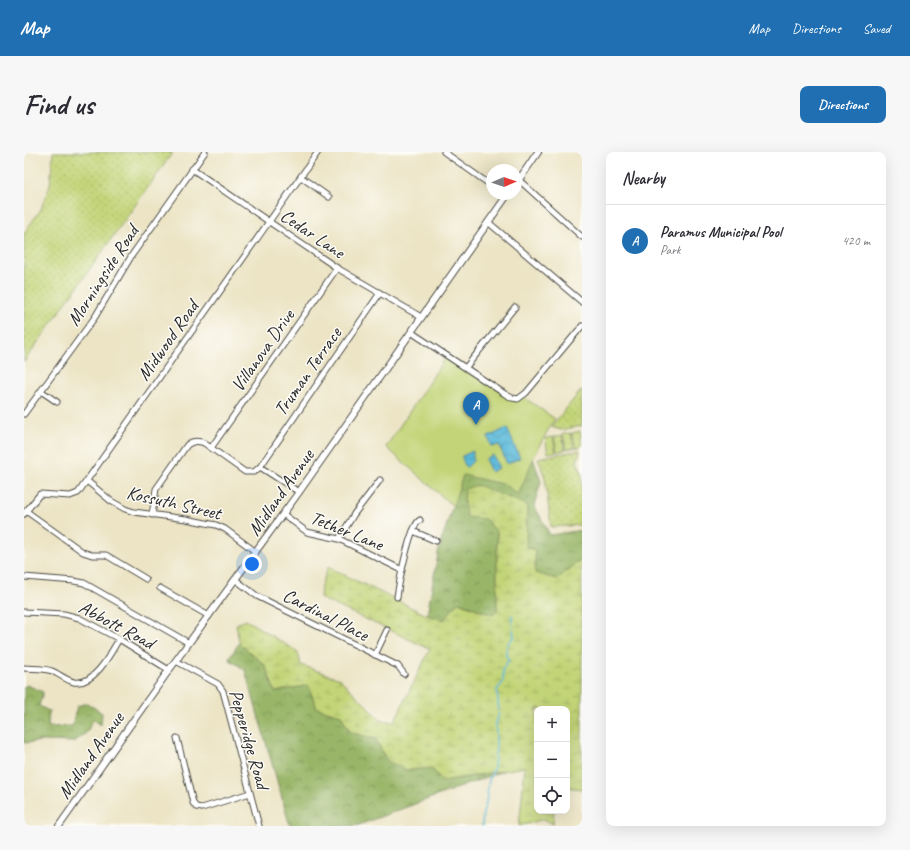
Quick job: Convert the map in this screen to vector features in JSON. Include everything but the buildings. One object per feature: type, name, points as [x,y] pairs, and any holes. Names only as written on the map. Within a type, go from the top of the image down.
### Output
[{"type":"street","name":"Morningside Road","points":[[24,414],[95,317],[132,255],[205,152]]},
{"type":"street","name":"Midwood Road","points":[[25,513],[40,494],[70,496],[78,493],[318,152]]},
{"type":"street","points":[[444,152],[486,182]]},
{"type":"street","points":[[522,175],[538,152]]},
{"type":"street","name":"Cedar Lane","points":[[192,169],[338,268],[421,317]]},
{"type":"street","points":[[301,177],[329,197]]},
{"type":"street","points":[[522,186],[582,237]]},
{"type":"street","name":"Midland Avenue","points":[[59,826],[169,670],[299,492],[503,200]]},
{"type":"street","points":[[488,222],[582,302]]},
{"type":"street","name":"Villanova Drive","points":[[211,448],[338,268]]},
{"type":"street","name":"Truman Terrace","points":[[260,467],[380,293]]},
{"type":"street","points":[[466,367],[515,307]]},
{"type":"street","points":[[411,332],[505,394],[512,398],[518,399],[526,393],[582,326]]},
{"type":"street","points":[[41,391],[57,402]]},
{"type":"street","points":[[152,515],[156,489],[186,445],[193,441],[200,441],[245,472],[254,472],[260,467],[299,492]]},
{"type":"street","points":[[339,539],[354,514],[380,480]]},
{"type":"street","name":"Kossuth Street","points":[[87,481],[118,506],[134,512],[186,519],[216,525],[225,529],[256,552]]},
{"type":"street","points":[[25,513],[83,552],[92,555],[106,555],[146,579]]},
{"type":"street","name":"Tether Lane","points":[[283,514],[307,532],[339,539],[402,570]]},
{"type":"street","points":[[397,597],[402,570],[413,531],[417,522],[420,520]]},
{"type":"street","name":"Tether Lane","points":[[413,531],[436,541]]},
{"type":"street","points":[[24,578],[84,583],[189,643]]},
{"type":"street","name":"Cardinal Place","points":[[236,580],[257,596],[398,666],[404,674]]},
{"type":"street","points":[[160,588],[209,616]]},
{"type":"street","name":"Abbott Road","points":[[24,612],[71,615],[119,639],[169,670]]},
{"type":"street","points":[[375,655],[387,630]]},
{"type":"street","points":[[24,668],[47,670],[74,682],[80,682],[90,677],[102,666],[119,639]]},
{"type":"street","name":"Pepperidge Road","points":[[176,661],[218,684],[223,691],[259,826]]},
{"type":"street","points":[[177,738],[193,804],[196,807],[202,808],[250,793]]},
{"type":"green space","points":[[53,152],[173,152],[24,362],[24,233],[41,209],[50,185]]},
{"type":"green space","points":[[447,355],[512,398],[522,396],[555,419],[539,447],[518,495],[506,485],[463,475],[453,506],[386,447]]},
{"type":"green space","points":[[582,389],[582,426],[561,430],[551,427]]},
{"type":"green space","points":[[580,431],[582,446],[576,448],[572,433]]},
{"type":"green space","points":[[571,433],[574,448],[566,449],[563,434]]},
{"type":"green space","points":[[562,435],[565,450],[557,452],[554,437]]},
{"type":"green space","points":[[553,437],[556,452],[548,453],[545,438]]},
{"type":"green space","points":[[580,450],[577,462],[582,473],[582,525],[551,527],[545,478],[538,458]]},
{"type":"green space","points":[[533,458],[541,482],[534,505],[550,535],[582,530],[582,559],[557,579],[534,573],[535,550],[526,547],[485,519],[497,532],[497,610],[493,615],[459,602],[444,620],[427,615],[439,548],[463,475],[506,485],[518,495]]},
{"type":"green space","points":[[477,485],[527,505],[526,547],[535,550],[535,573],[557,579],[582,559],[582,789],[570,787],[570,706],[534,706],[534,814],[554,814],[553,824],[544,819],[519,826],[525,767],[443,781],[431,768],[407,770],[387,761],[376,739],[350,732],[341,715],[317,708],[308,685],[275,692],[265,665],[239,643],[236,624],[246,620],[298,652],[301,665],[340,679],[381,720],[394,722],[430,649],[320,598],[321,586],[328,567],[427,615],[444,620],[458,602],[493,615],[497,610],[497,532],[485,519],[467,517],[464,503],[465,489]]},
{"type":"green space","points":[[239,643],[265,665],[275,692],[308,685],[317,708],[341,715],[350,732],[376,739],[387,761],[407,770],[431,768],[443,781],[503,771],[356,826],[290,826],[245,670],[229,659]]},
{"type":"green space","points":[[27,685],[43,692],[39,706],[49,711],[48,727],[72,726],[77,706],[87,703],[102,713],[101,725],[93,719],[87,732],[74,742],[44,741],[24,743],[24,687]]},
{"type":"water","points":[[507,428],[520,458],[507,464],[499,445],[492,447],[488,437]]},
{"type":"water","points":[[473,451],[473,461],[466,468],[462,456]]},
{"type":"water","points":[[493,455],[499,468],[491,472],[485,459]]},
{"type":"waterway","points":[[482,826],[489,780],[494,767],[496,724],[499,713],[497,690],[503,682],[503,669],[509,660],[506,656],[507,645],[514,636],[512,615]]},
{"type":"place","name":"Paramus Municipal Pool","points":[[476,425]]}]
